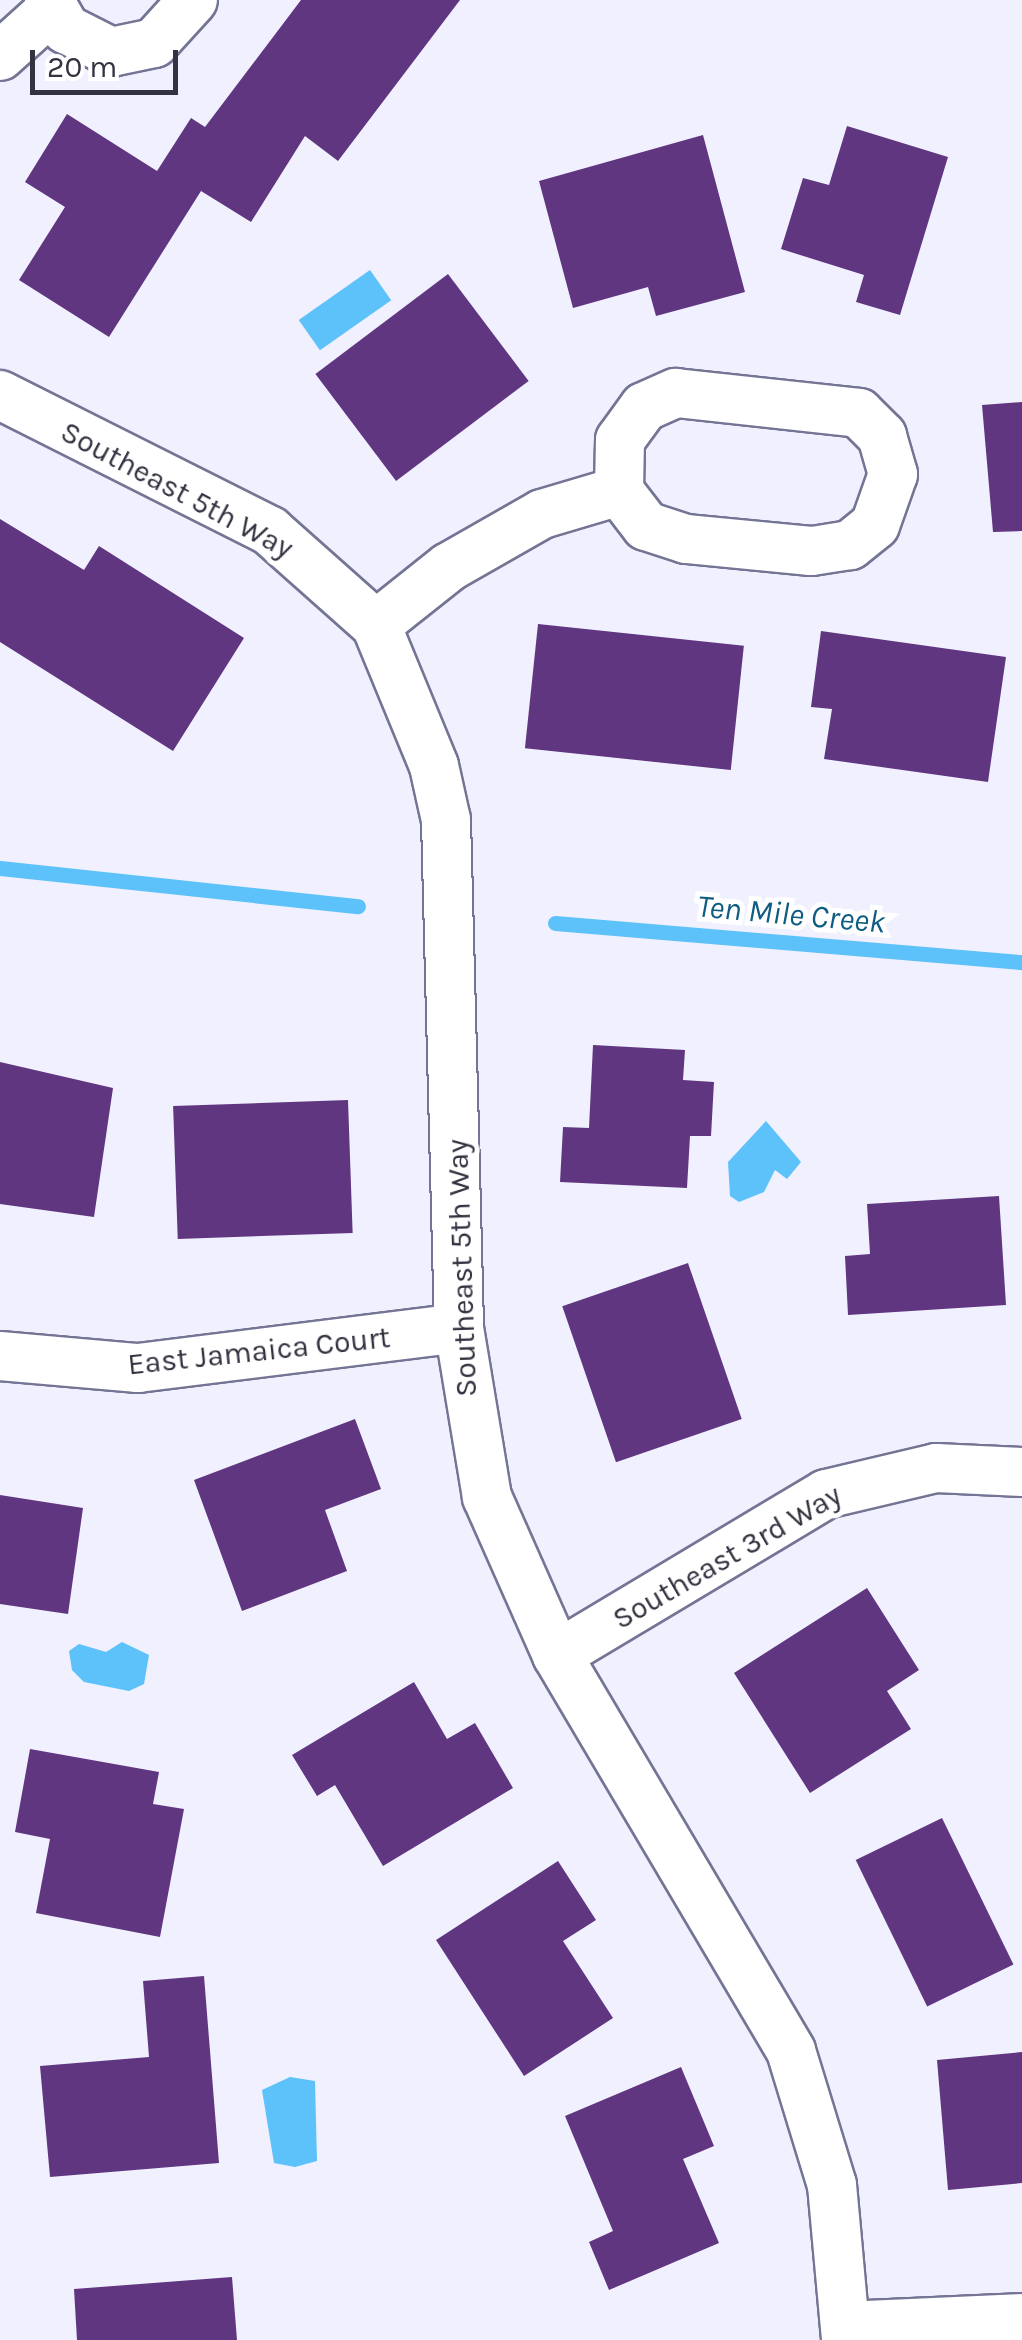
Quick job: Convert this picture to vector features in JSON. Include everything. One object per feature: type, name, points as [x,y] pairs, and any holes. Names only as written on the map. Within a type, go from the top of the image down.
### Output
[{"type":"street","points":[[0,56],[51,4],[85,44],[134,51],[171,31],[192,0]]},
{"type":"street","points":[[693,392],[845,406],[882,436],[893,474],[875,525],[831,550],[665,536],[620,491],[616,464],[632,419],[659,398],[693,392]]},
{"type":"street","name":"Southeast 5th Way","points":[[0,395],[270,531],[376,625],[434,766],[446,820],[459,1328],[487,1498],[557,1655],[790,2051],[832,2185],[846,2333]]},
{"type":"street","points":[[376,625],[450,567],[542,514],[620,491]]},
{"type":"street","name":"East Jamaica Court","points":[[0,1356],[158,1366],[459,1328]]},
{"type":"street","name":"Southeast 3rd Way","points":[[557,1655],[826,1494],[936,1468],[1022,1472]]},
{"type":"street","points":[[846,2333],[1022,2318]]},
{"type":"water","points":[[370,270],[391,300],[320,350],[299,320]]},
{"type":"water","points":[[766,1121],[801,1162],[787,1179],[775,1170],[764,1192],[739,1202],[730,1196],[728,1162]]},
{"type":"water","points":[[122,1642],[149,1655],[144,1684],[129,1691],[84,1682],[72,1670],[69,1651],[79,1644],[106,1652]]},
{"type":"water","points":[[290,2077],[315,2081],[317,2161],[295,2167],[274,2163],[262,2090]]},
{"type":"building","points":[[301,0],[460,0],[338,161],[305,136],[251,222],[201,191],[109,337],[19,280],[65,207],[25,182],[67,114],[157,171],[191,118],[205,127]]},
{"type":"building","points":[[847,126],[948,157],[900,315],[856,302],[864,275],[781,249],[803,178],[829,185]]},
{"type":"building","points":[[703,135],[745,292],[656,316],[648,287],[573,308],[539,181]]},
{"type":"building","points":[[448,274],[529,381],[396,481],[315,374]]},
{"type":"building","points":[[1022,402],[1022,531],[993,532],[982,405]]},
{"type":"building","points":[[0,519],[84,570],[99,546],[244,638],[173,751],[0,642]]},
{"type":"building","points":[[538,624],[744,646],[731,770],[525,748]]},
{"type":"building","points":[[821,631],[1006,657],[988,782],[824,759],[832,709],[811,707]]},
{"type":"building","points":[[593,1045],[685,1050],[683,1080],[714,1082],[711,1136],[690,1136],[687,1188],[560,1182],[563,1127],[589,1128]]},
{"type":"building","points":[[0,1062],[113,1088],[94,1217],[0,1204]]},
{"type":"building","points":[[348,1100],[353,1233],[178,1239],[173,1106]]},
{"type":"building","points":[[999,1196],[1006,1305],[848,1315],[845,1256],[870,1254],[867,1204]]},
{"type":"building","points":[[688,1263],[742,1419],[616,1462],[562,1306]]},
{"type":"building","points":[[355,1419],[381,1489],[325,1510],[347,1571],[242,1611],[194,1480]]},
{"type":"building","points":[[0,1495],[83,1508],[68,1614],[0,1604]]},
{"type":"building","points":[[867,1588],[919,1670],[887,1691],[911,1729],[810,1793],[734,1673]]},
{"type":"building","points":[[414,1682],[447,1739],[475,1723],[513,1788],[383,1866],[335,1785],[317,1796],[292,1755]]},
{"type":"building","points":[[30,1749],[159,1772],[153,1804],[184,1809],[160,1937],[36,1913],[50,1839],[15,1832]]},
{"type":"building","points":[[942,1818],[1013,1965],[927,2007],[856,1860]]},
{"type":"building","points":[[558,1861],[596,1920],[563,1941],[613,2018],[524,2076],[436,1940]]},
{"type":"building","points":[[204,1976],[219,2163],[50,2177],[40,2066],[149,2057],[143,1981]]},
{"type":"building","points":[[1022,2052],[1022,2183],[948,2190],[937,2060]]},
{"type":"building","points":[[681,2067],[714,2146],[683,2159],[719,2243],[609,2290],[589,2242],[613,2231],[565,2116]]},
{"type":"building","points":[[232,2277],[237,2340],[77,2340],[74,2289]]},
{"type":"waterway","name":"Ten Mile Creek","points":[[0,868],[358,906]]},
{"type":"waterway","name":"Ten Mile Creek","points":[[555,923],[1022,962]]}]
